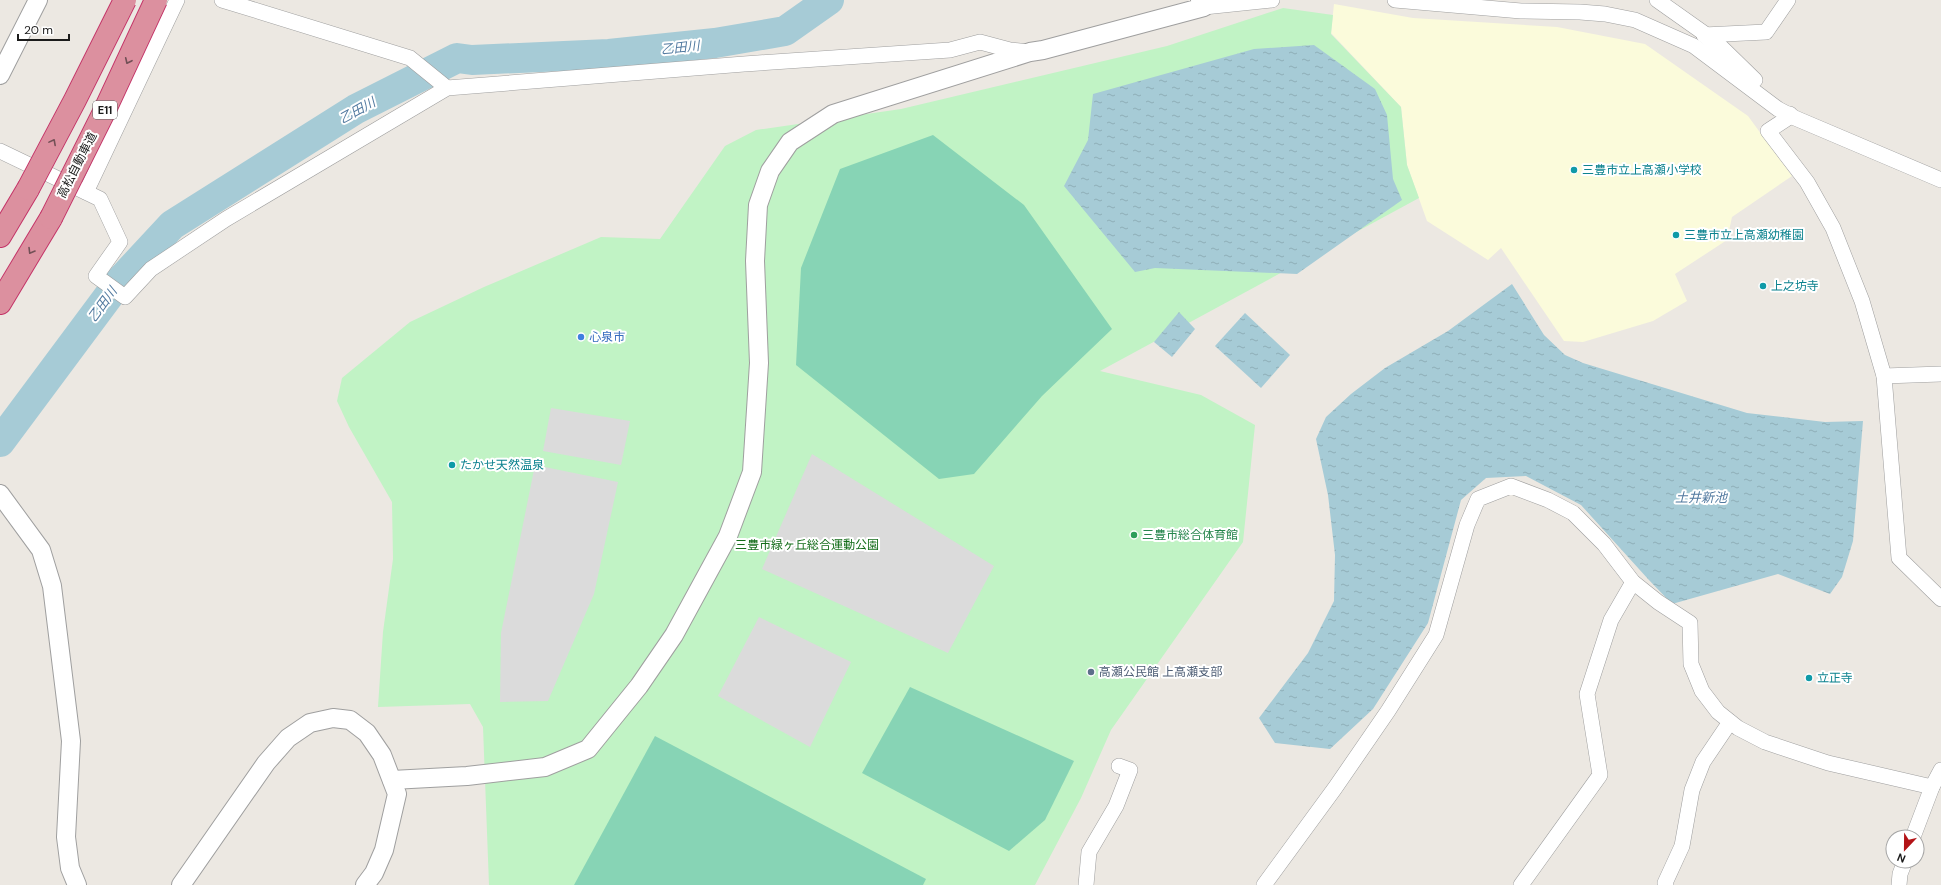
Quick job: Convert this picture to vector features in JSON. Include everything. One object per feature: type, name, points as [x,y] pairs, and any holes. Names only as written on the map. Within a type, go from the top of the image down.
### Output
[{"type":"highway","name":"E11","points":[[0,236],[28,189],[76,100],[125,0]]},
{"type":"highway","name":"高松自動車道","points":[[0,303],[50,218],[103,114],[156,0]]},
{"type":"street","points":[[0,75],[38,0]]},
{"type":"street","points":[[86,192],[177,0]]},
{"type":"street","points":[[222,0],[410,58],[420,68],[448,88]]},
{"type":"street","points":[[392,780],[468,776],[545,767],[588,749],[639,686],[674,635],[728,536],[752,472],[759,363],[755,261],[758,205],[770,171],[790,142],[833,114],[1030,52],[1043,50],[1202,4],[1272,0]]},
{"type":"street","points":[[1394,0],[1521,11],[1605,14],[1635,20],[1694,46],[1778,108],[1790,115],[1941,180]]},
{"type":"street","points":[[1658,0],[1704,35],[1715,41],[1790,115]]},
{"type":"street","points":[[1704,35],[1766,32],[1788,0]]},
{"type":"street","points":[[0,151],[100,199],[120,242],[96,276],[125,297],[151,269],[226,218],[448,88],[744,64],[950,50],[980,42],[1010,50],[1030,52]]},
{"type":"street","points":[[1790,115],[1768,131],[1808,182],[1833,228],[1862,301],[1884,376],[1899,558],[1941,599]]},
{"type":"street","points":[[1884,376],[1941,374]]},
{"type":"street","points":[[1264,885],[1335,788],[1388,711],[1436,635],[1467,525],[1478,499],[1511,486],[1548,500],[1573,513],[1604,544],[1633,582],[1658,602],[1690,623],[1690,664],[1702,691],[1718,712],[1738,728],[1765,742],[1821,761],[1932,787]]},
{"type":"street","points":[[0,494],[41,550],[52,586],[71,741],[66,837],[70,868],[77,885]]},
{"type":"street","points":[[1521,885],[1600,775],[1587,694],[1611,620],[1633,582]]},
{"type":"street","points":[[181,885],[266,763],[288,738],[310,723],[333,718],[350,720],[368,733],[382,755],[397,794],[384,850],[374,873],[365,885]]},
{"type":"street","points":[[1666,885],[1665,882],[1682,846],[1692,790],[1703,762],[1730,722]]},
{"type":"street","points":[[1086,885],[1089,852],[1116,806],[1130,770],[1119,766]]},
{"type":"street","points":[[1916,829],[1932,787],[1941,770]]},
{"type":"street","points":[[1899,885],[1902,869]]},
{"type":"shaded area","points":[[1334,4],[1413,18],[1557,27],[1645,44],[1748,116],[1792,176],[1732,217],[1727,240],[1675,274],[1687,301],[1653,321],[1583,342],[1564,341],[1501,248],[1488,260],[1427,221],[1407,165],[1401,107],[1331,33]]},
{"type":"shaded area","points":[[551,408],[630,421],[621,465],[543,451]]},
{"type":"shaded area","points":[[812,454],[994,566],[948,653],[762,569]]},
{"type":"shaded area","points":[[535,465],[618,482],[594,594],[548,701],[500,702],[501,633]]},
{"type":"shaded area","points":[[759,617],[851,662],[810,747],[718,696]]},
{"type":"green space","name":"三豊市緑ヶ丘総合運動公園","points":[[1283,8],[1333,15],[1331,34],[1401,107],[1407,165],[1419,198],[1100,371],[1201,395],[1255,425],[1243,542],[1111,730],[1081,798],[1035,885],[489,885],[483,727],[470,704],[378,707],[383,632],[393,559],[392,502],[349,427],[337,401],[342,378],[410,322],[484,287],[601,237],[660,239],[725,146],[756,130],[901,109],[1167,46]]},
{"type":"green space","points":[[933,135],[1024,205],[1112,329],[1042,396],[974,474],[939,479],[796,365],[801,268],[840,169]]},
{"type":"green space","points":[[910,687],[1074,761],[1045,820],[1009,851],[862,773]]},
{"type":"green space","points":[[655,736],[926,879],[923,885],[574,885]]},
{"type":"water","points":[[1314,45],[1375,89],[1387,115],[1393,179],[1402,200],[1297,274],[1155,268],[1135,272],[1064,186],[1088,140],[1093,94],[1254,49]]},
{"type":"water","name":"土井新池","points":[[1512,284],[1544,335],[1565,355],[1583,363],[1747,413],[1825,422],[1863,421],[1853,541],[1842,577],[1830,594],[1778,574],[1672,604],[1581,505],[1526,476],[1486,478],[1461,500],[1428,623],[1373,709],[1330,749],[1275,743],[1259,718],[1308,653],[1334,601],[1335,555],[1328,495],[1316,439],[1326,417],[1351,394],[1385,368],[1448,331]]},
{"type":"water","points":[[1179,312],[1195,329],[1172,357],[1154,342]]},
{"type":"water","points":[[1245,313],[1290,355],[1261,388],[1215,346]]},
{"type":"waterway","name":"乙田川","points":[[0,442],[119,282],[172,225],[356,109],[457,58],[472,60],[609,54],[715,43],[785,31],[829,0]]},
{"type":"place","name":"三豊市立上高瀬小学校","points":[[1574,170]]},
{"type":"place","name":"三豊市立上高瀬幼稚園","points":[[1676,235]]},
{"type":"place","name":"上之坊寺","points":[[1763,286]]},
{"type":"place","name":"心泉市","points":[[581,337]]},
{"type":"place","name":"たかせ天然温泉","points":[[452,465]]},
{"type":"place","name":"三豊市総合体育館","points":[[1134,535]]},
{"type":"place","name":"高瀬公民館 上高瀬支部","points":[[1091,672]]},
{"type":"place","name":"立正寺","points":[[1809,678]]}]
